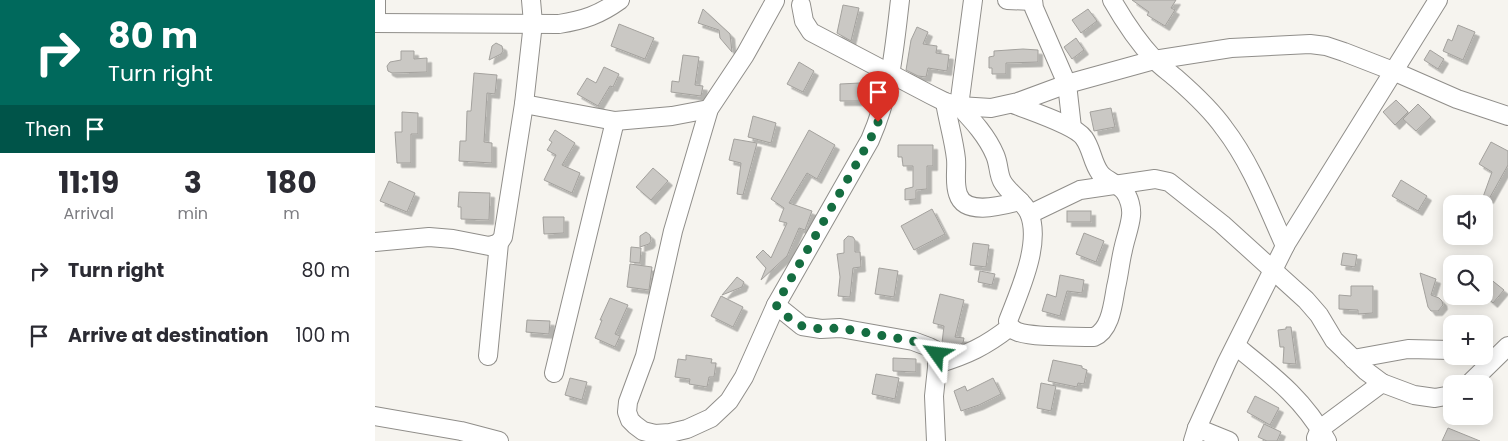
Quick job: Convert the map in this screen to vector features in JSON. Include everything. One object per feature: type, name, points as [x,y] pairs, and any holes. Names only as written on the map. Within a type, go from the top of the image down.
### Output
[{"type":"street","points":[[376,0],[376,23],[559,24],[584,20],[601,13],[620,0]]},
{"type":"street","points":[[488,356],[499,243],[503,237],[524,104],[533,23],[531,0]]},
{"type":"street","points":[[900,0],[891,75],[884,103],[870,140],[776,305],[744,377],[729,401],[711,418],[693,427],[670,433],[646,436],[630,420],[627,412],[628,402],[645,356],[673,231],[709,109],[745,55],[774,1],[789,5],[803,3],[804,21],[811,32],[891,75],[952,104],[983,133],[995,154],[1004,184],[1025,208],[1032,235],[1027,271],[1008,320],[1010,327],[1018,332],[1094,337],[1099,335],[1105,328],[1113,303],[1122,250],[1131,216],[1127,197],[1117,184],[1099,172],[1085,140],[1072,128],[1013,104]]},
{"type":"street","points":[[973,0],[952,104],[957,191],[959,198],[967,205],[974,207],[1025,208],[1080,190],[1155,179],[1169,182],[1222,224],[1306,300],[1319,315],[1334,340],[1382,383],[1414,395],[1428,398],[1443,397]]},
{"type":"street","points":[[1007,0],[1033,1],[1067,84],[1072,128]]},
{"type":"street","points":[[1112,0],[1154,60],[1179,80],[1210,111],[1241,152],[1285,246]]},
{"type":"street","points":[[1229,441],[1195,434],[1285,246],[1438,0]]},
{"type":"street","points":[[952,104],[983,108],[1013,104],[1067,84],[1154,60],[1231,48],[1310,44],[1326,46],[1344,52],[1393,70],[1457,98],[1508,116]]},
{"type":"street","points":[[524,104],[615,121],[672,116],[709,109]]},
{"type":"street","points":[[554,373],[615,121]]},
{"type":"street","points":[[375,242],[429,237],[453,238],[489,246],[499,243]]},
{"type":"street","points":[[776,305],[789,318],[802,326],[821,329],[840,328],[913,341],[929,346],[937,354],[933,396],[936,441]]},
{"type":"street","points":[[937,364],[959,358],[977,350],[1010,327]]},
{"type":"street","points":[[1236,346],[1304,405],[1321,437],[1382,383]]},
{"type":"street","points":[[1478,375],[1505,348]]},
{"type":"street","points":[[1353,359],[1408,349],[1443,350]]},
{"type":"street","points":[[375,416],[461,431],[499,441]]},
{"type":"building","points":[[1132,0],[1176,0],[1171,8],[1175,10],[1165,26],[1147,15],[1149,12]]},
{"type":"building","points":[[843,5],[859,8],[851,41],[837,33]]},
{"type":"building","points":[[703,9],[730,34],[732,52],[720,38],[719,30],[698,23]]},
{"type":"building","points":[[1088,9],[1097,21],[1081,33],[1072,20]]},
{"type":"building","points":[[619,24],[654,38],[645,59],[611,46]]},
{"type":"building","points":[[1458,25],[1475,32],[1463,60],[1443,51],[1448,39],[1452,41]]},
{"type":"building","points":[[917,27],[928,32],[923,44],[937,46],[936,53],[949,55],[947,71],[928,68],[926,77],[918,76],[906,70],[911,40]]},
{"type":"building","points":[[1076,38],[1084,50],[1072,59],[1064,47]]},
{"type":"building","points":[[496,43],[502,46],[503,51],[489,60],[492,46]]},
{"type":"building","points":[[1038,50],[1038,62],[1006,63],[1006,74],[992,74],[992,68],[989,68],[989,57],[994,56],[994,51]]},
{"type":"building","points":[[1430,50],[1444,59],[1438,69],[1424,60]]},
{"type":"building","points":[[401,51],[414,51],[414,59],[427,58],[427,72],[392,73],[388,71],[387,66],[390,62],[401,60]]},
{"type":"building","points":[[683,55],[699,57],[695,85],[703,86],[701,96],[671,92],[672,81],[679,82]]},
{"type":"building","points":[[799,62],[814,71],[803,92],[787,84]]},
{"type":"building","points":[[604,67],[619,74],[613,87],[610,86],[598,106],[577,94],[587,78],[596,83]]},
{"type":"building","points":[[474,73],[497,75],[495,94],[487,93],[484,142],[492,143],[492,163],[459,161],[460,141],[466,141],[467,111],[471,111]]},
{"type":"building","points":[[860,83],[860,101],[840,101],[840,84]]},
{"type":"building","points":[[1396,100],[1408,112],[1395,125],[1383,112]]},
{"type":"building","points":[[1418,104],[1431,117],[1416,131],[1403,119]]},
{"type":"building","points":[[1111,108],[1115,127],[1094,131],[1090,112]]},
{"type":"building","points":[[402,112],[418,113],[418,134],[411,134],[411,163],[397,163],[395,132],[402,132]]},
{"type":"building","points":[[753,116],[776,123],[771,143],[748,137]]},
{"type":"building","points":[[555,130],[575,143],[562,165],[580,173],[572,193],[544,180],[556,155],[547,150],[552,142],[549,140]]},
{"type":"building","points":[[809,130],[835,145],[817,179],[807,173],[789,203],[812,211],[805,230],[799,228],[787,256],[761,280],[766,268],[756,257],[763,250],[771,258],[787,223],[779,221],[784,208],[771,199]]},
{"type":"building","points":[[734,139],[757,143],[743,195],[737,194],[741,163],[729,160]]},
{"type":"building","points":[[1491,142],[1508,151],[1508,165],[1491,195],[1484,195],[1492,172],[1479,164]]},
{"type":"building","points":[[898,145],[933,145],[933,166],[927,166],[927,189],[916,190],[916,199],[905,200],[905,189],[913,187],[913,166],[903,166],[902,157],[898,157]]},
{"type":"building","points":[[653,168],[668,181],[651,200],[636,187]]},
{"type":"building","points":[[1401,180],[1427,196],[1418,211],[1392,196]]},
{"type":"building","points":[[389,181],[415,193],[407,212],[380,201]]},
{"type":"building","points":[[459,192],[490,193],[489,220],[461,219],[461,207],[458,207]]},
{"type":"building","points":[[932,209],[945,234],[914,250],[901,226]]},
{"type":"building","points":[[1067,211],[1091,211],[1091,222],[1067,222]]},
{"type":"building","points":[[543,217],[564,217],[564,233],[544,234]]},
{"type":"building","points":[[646,232],[650,235],[651,241],[649,244],[640,247],[640,236]]},
{"type":"building","points":[[1084,233],[1104,241],[1096,262],[1076,254]]},
{"type":"building","points":[[848,236],[853,237],[855,240],[855,252],[860,252],[861,267],[853,268],[850,297],[838,296],[840,277],[837,254],[844,253],[844,240]]},
{"type":"building","points":[[973,243],[989,245],[986,267],[970,265]]},
{"type":"building","points":[[631,247],[641,248],[640,263],[630,262]]},
{"type":"building","points":[[1343,253],[1357,255],[1355,267],[1341,265]]},
{"type":"building","points":[[630,264],[652,267],[649,290],[627,287]]},
{"type":"building","points":[[879,268],[898,271],[894,297],[875,294]]},
{"type":"building","points":[[980,271],[995,274],[992,285],[978,282]]},
{"type":"building","points":[[1420,273],[1436,279],[1431,295],[1439,298],[1443,305],[1438,311],[1431,311],[1428,307]]},
{"type":"building","points":[[1060,275],[1084,280],[1082,293],[1067,291],[1060,316],[1042,311],[1047,294],[1056,297]]},
{"type":"building","points":[[737,277],[744,282],[742,287],[722,295]]},
{"type":"building","points":[[1493,281],[1504,290],[1493,303]]},
{"type":"building","points":[[1351,286],[1373,286],[1373,313],[1358,314],[1358,310],[1339,309],[1339,295],[1351,296]]},
{"type":"building","points":[[940,294],[964,300],[955,337],[964,338],[963,343],[949,349],[946,349],[942,343],[944,326],[933,323]]},
{"type":"building","points":[[721,296],[743,307],[733,327],[711,316]]},
{"type":"building","points":[[610,298],[628,305],[615,334],[620,336],[615,347],[595,338],[602,320],[600,320]]},
{"type":"building","points":[[527,320],[550,321],[549,334],[526,332]]},
{"type":"building","points":[[1286,327],[1291,327],[1296,364],[1283,363],[1284,347],[1280,347],[1278,330],[1286,329]]},
{"type":"building","points":[[686,355],[712,359],[711,363],[716,363],[714,377],[709,377],[707,387],[689,384],[690,379],[675,377],[678,359],[686,360]]},
{"type":"building","points":[[893,358],[916,359],[916,372],[893,371]]},
{"type":"building","points":[[1053,360],[1082,366],[1082,368],[1087,370],[1084,384],[1078,383],[1077,387],[1048,381]]},
{"type":"building","points":[[876,374],[899,378],[895,399],[872,394]]},
{"type":"building","points":[[570,378],[587,382],[582,400],[565,395]]},
{"type":"building","points":[[993,378],[1001,394],[979,405],[961,411],[954,391],[965,386],[967,391]]},
{"type":"building","points":[[1041,383],[1056,386],[1051,411],[1037,408]]},
{"type":"building","points":[[1255,396],[1279,408],[1270,425],[1247,412]]},
{"type":"building","points":[[1264,424],[1281,432],[1277,441],[1267,441],[1258,437]]},
{"type":"building","points":[[1448,428],[1480,441],[1442,441]]},
{"type":"route","points":[[878,122],[870,140],[776,305],[789,318],[802,326],[821,329],[840,328],[913,341],[929,346],[937,354]]}]
